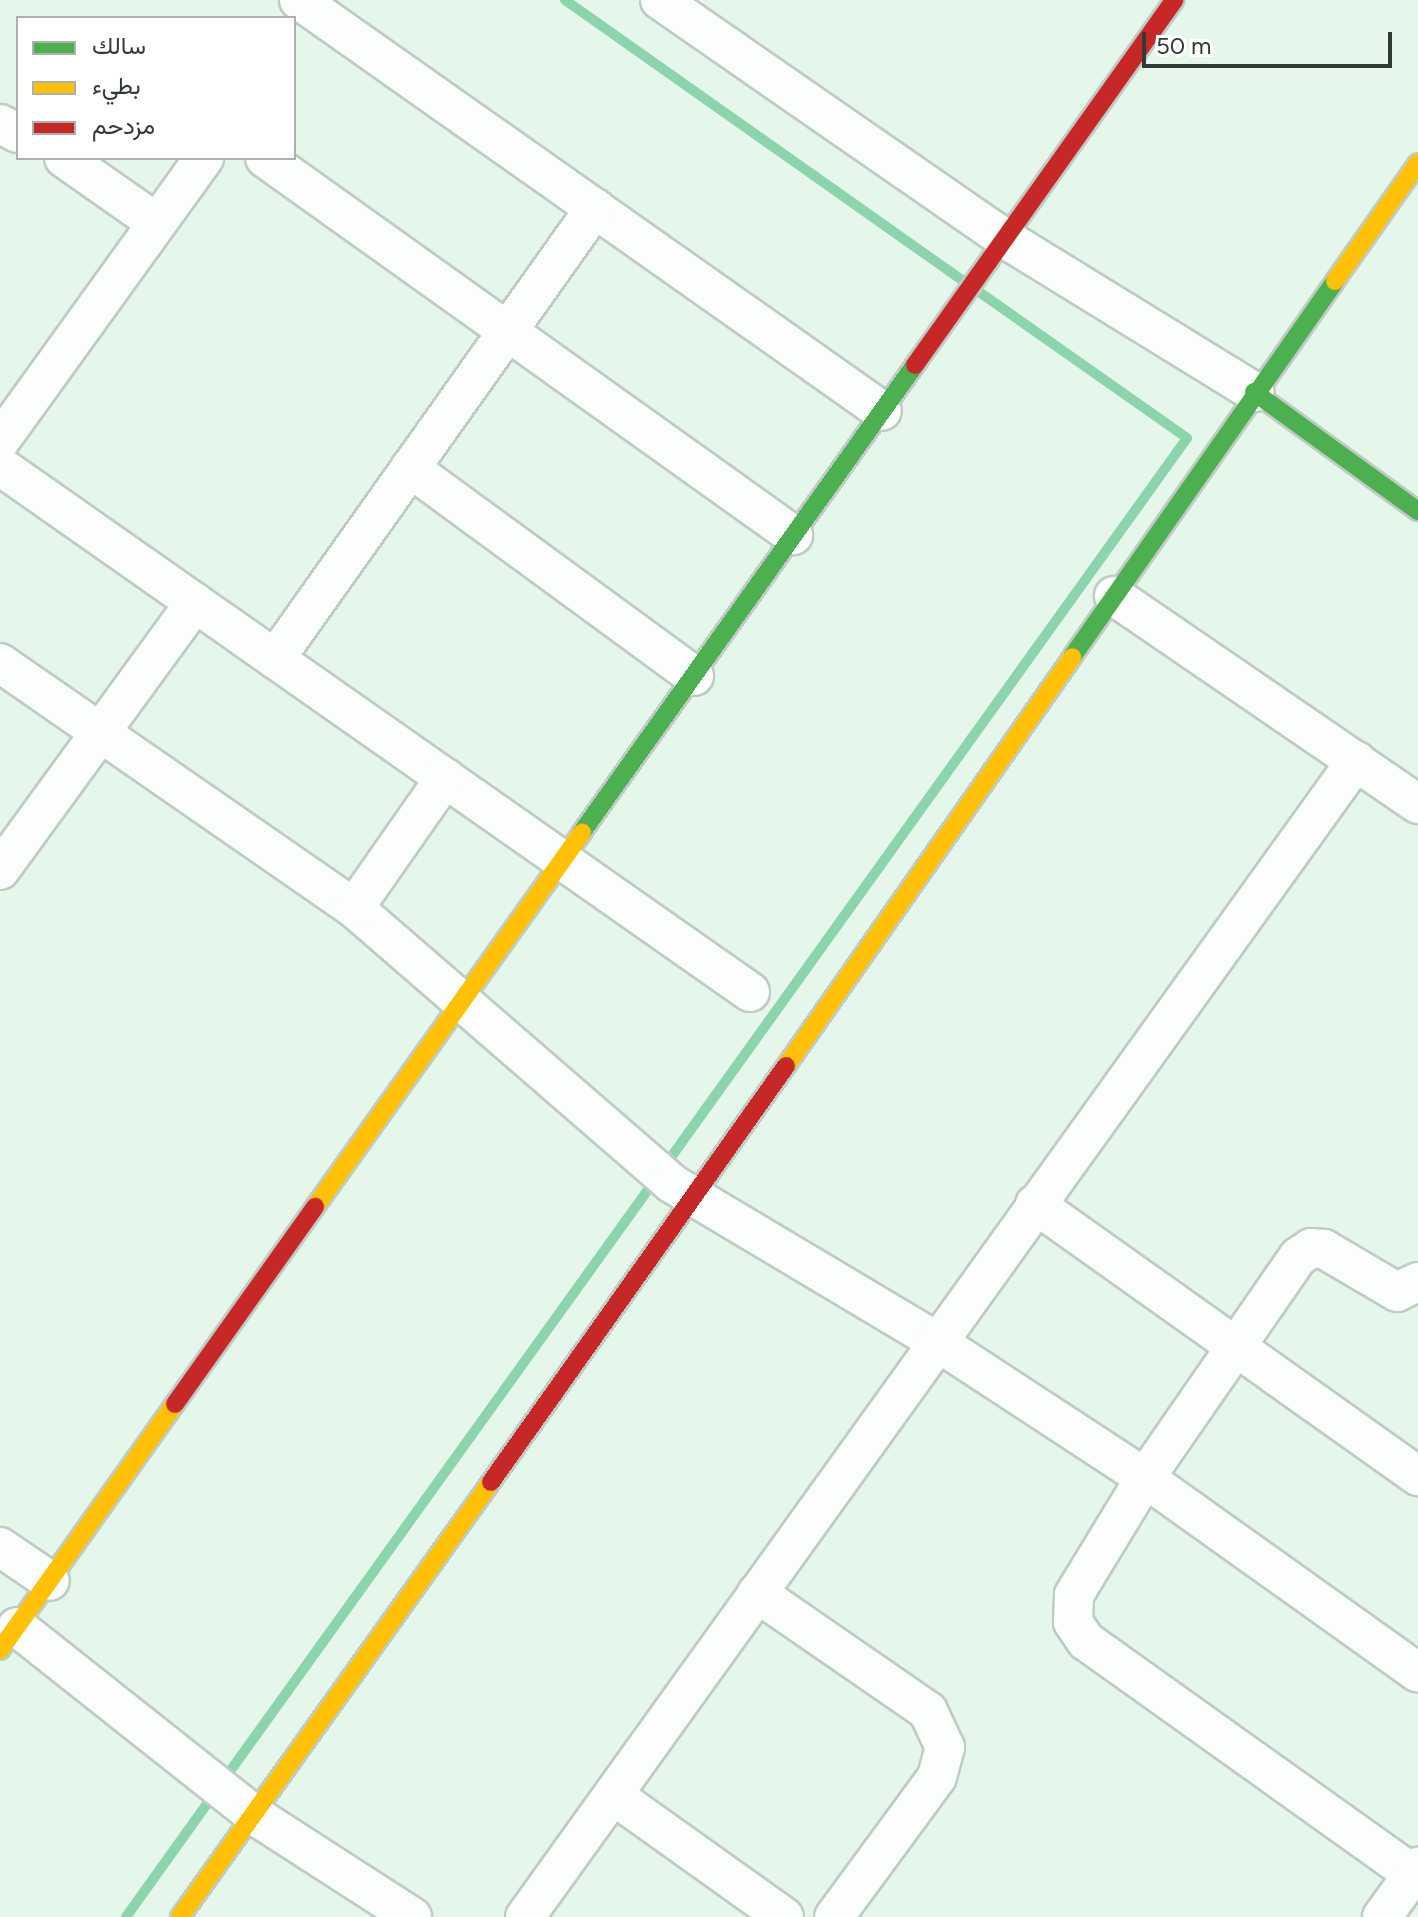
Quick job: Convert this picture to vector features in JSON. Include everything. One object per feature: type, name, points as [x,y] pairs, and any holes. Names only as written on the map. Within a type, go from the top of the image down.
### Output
[{"type":"street","points":[[660,0],[1004,238],[1254,392],[1418,511]]},
{"type":"street","points":[[412,1917],[254,1815],[8,1639],[1174,0]]},
{"type":"street","points":[[305,10],[595,208],[882,411]]},
{"type":"street","points":[[67,160],[157,223]]},
{"type":"street","points":[[0,441],[203,160]]},
{"type":"street","points":[[268,160],[793,535]]},
{"type":"street","points":[[180,1917],[693,1198],[1254,392],[1418,163]]},
{"type":"street","points":[[275,659],[595,208]]},
{"type":"street","points":[[0,466],[750,992]]},
{"type":"street","points":[[410,468],[694,676]]},
{"type":"street","points":[[1114,596],[1418,804]]},
{"type":"street","points":[[0,870],[195,603]]},
{"type":"street","points":[[0,663],[354,908],[632,1154],[693,1198],[936,1341],[1145,1478],[1418,1673]]},
{"type":"street","points":[[525,1917],[936,1341],[1356,761]]},
{"type":"street","points":[[354,908],[445,778]]},
{"type":"street","points":[[1035,1204],[1418,1476]]},
{"type":"street","points":[[1382,1917],[1416,1873],[1086,1641],[1073,1622],[1074,1595],[1145,1478],[1298,1257],[1311,1248],[1324,1249],[1397,1292],[1418,1282]]},
{"type":"street","points":[[0,1547],[50,1581]]},
{"type":"street","points":[[757,1593],[928,1711],[945,1747],[937,1777],[834,1917]]},
{"type":"street","points":[[613,1795],[784,1917]]},
{"type":"waterway","points":[[565,0],[962,280]]},
{"type":"waterway","points":[[664,1167],[1187,438],[978,291]]},
{"type":"waterway","points":[[223,1781],[655,1180]]},
{"type":"waterway","points":[[126,1917],[214,1794]]},
{"type":"traffic: fast","points":[[1072,657],[1335,281]]},
{"type":"traffic: fast","points":[[582,832],[915,365]]},
{"type":"traffic: fast","points":[[1254,392],[1418,511]]},
{"type":"traffic: slow","points":[[1335,281],[1418,163]]},
{"type":"traffic: slow","points":[[786,1066],[1072,657]]},
{"type":"traffic: slow","points":[[315,1207],[582,832]]},
{"type":"traffic: slow","points":[[0,1650],[175,1404]]},
{"type":"traffic: slow","points":[[180,1917],[491,1482]]},
{"type":"traffic: jam","points":[[915,365],[1174,0]]},
{"type":"traffic: jam","points":[[491,1482],[786,1066]]},
{"type":"traffic: jam","points":[[175,1404],[315,1207]]}]
